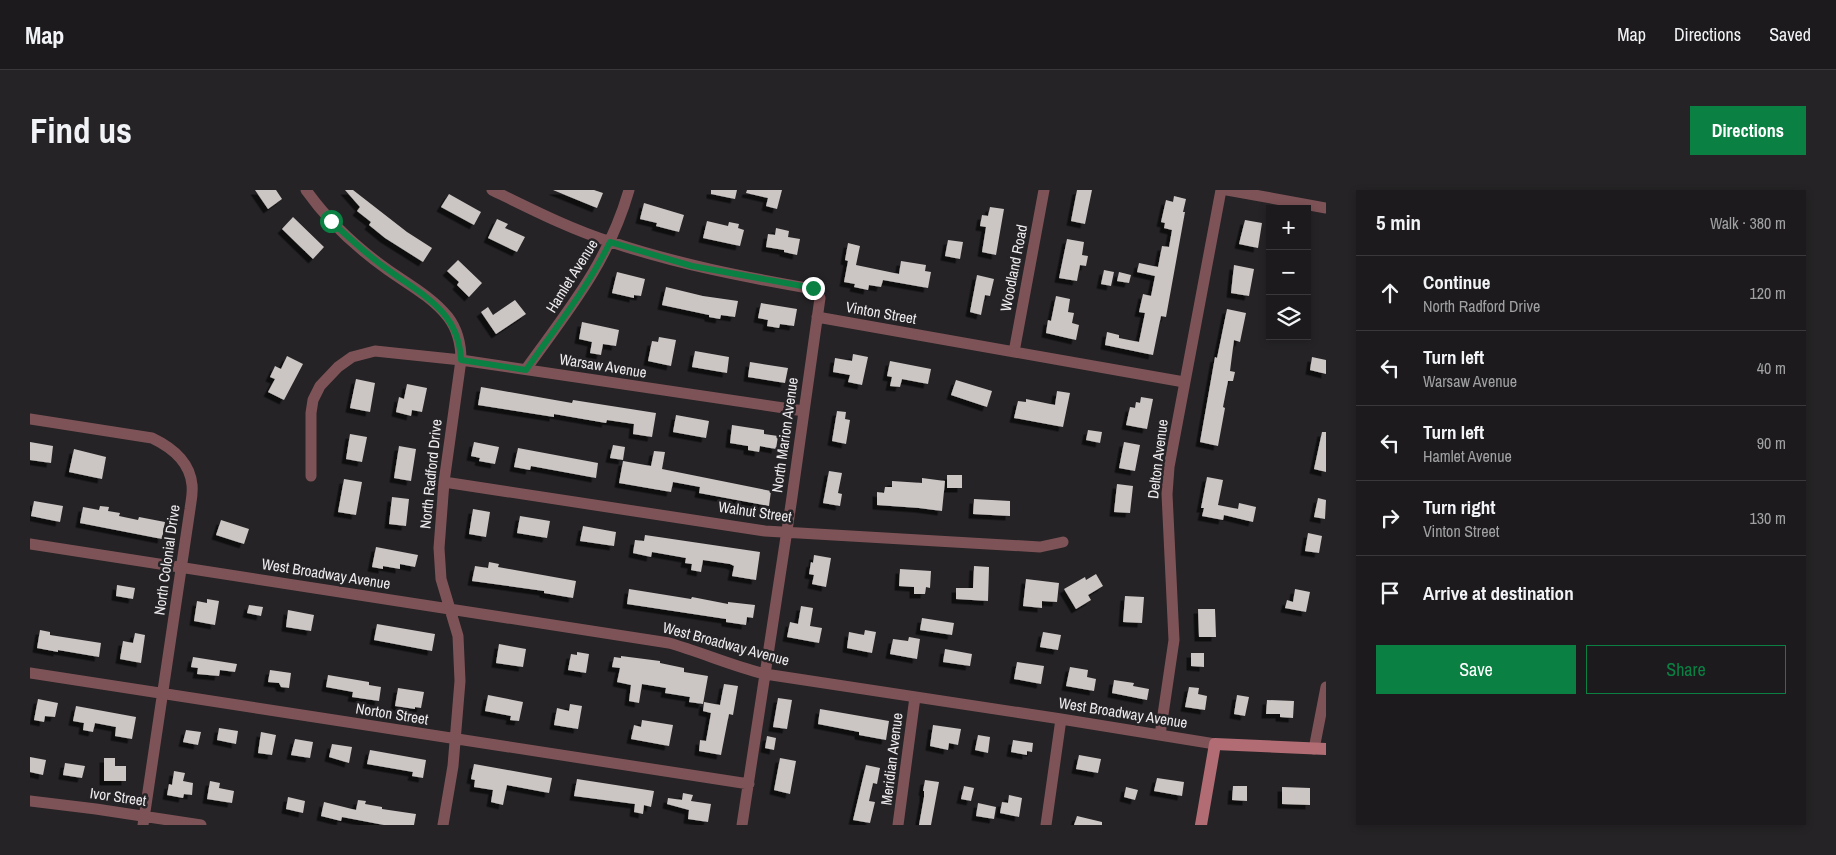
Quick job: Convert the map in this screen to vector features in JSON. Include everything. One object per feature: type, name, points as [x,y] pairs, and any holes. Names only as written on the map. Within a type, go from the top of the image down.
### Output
[{"type":"main road","name":"West Broadway Avenue","points":[[1215,744],[1320,749]]},
{"type":"main road","points":[[1201,825],[1215,744]]},
{"type":"street","name":"North Radford Drive","points":[[306,190],[331,221],[358,246],[429,299],[448,316],[458,338],[461,360],[440,515],[439,562],[441,579],[458,636],[460,682],[456,738],[443,825]]},
{"type":"street","points":[[492,190],[547,217],[610,242],[692,266],[813,288],[820,298],[817,317]]},
{"type":"street","name":"Hamlet Avenue","points":[[526,370],[571,310],[587,285],[610,242],[629,190]]},
{"type":"street","name":"Woodland Road","points":[[1014,352],[1044,190]]},
{"type":"street","name":"Delton Avenue","points":[[1160,735],[1174,640],[1167,494],[1169,467],[1221,190]]},
{"type":"street","points":[[1227,190],[1326,208]]},
{"type":"street","name":"Vinton Street","points":[[817,317],[1184,382]]},
{"type":"street","name":"North Marion Avenue","points":[[742,825],[817,317]]},
{"type":"street","name":"Warsaw Avenue","points":[[311,476],[311,413],[313,400],[325,379],[338,367],[352,357],[375,351],[461,360],[804,411]]},
{"type":"street","name":"North Colonial Drive","points":[[30,419],[143,436],[163,443],[178,454],[189,472],[192,485],[182,568],[144,821]]},
{"type":"street","name":"Walnut Street","points":[[444,482],[786,533],[1040,547],[1063,542]]},
{"type":"street","name":"West Broadway Avenue","points":[[30,544],[668,643],[734,666],[765,674],[1215,744]]},
{"type":"street","name":"Norton Street","points":[[30,673],[749,784]]},
{"type":"street","points":[[1320,749],[1326,687]]},
{"type":"street","name":"Meridian Avenue","points":[[898,825],[915,697]]},
{"type":"street","points":[[1046,825],[1061,719]]},
{"type":"street","name":"Ivor Street","points":[[30,801],[144,821],[201,825]]},
{"type":"building","points":[[255,190],[276,190],[282,199],[268,209]]},
{"type":"building","points":[[345,190],[353,190],[407,232],[432,248],[423,262],[385,238],[369,225],[371,222],[357,211],[360,207]]},
{"type":"building","points":[[553,190],[594,190],[603,193],[597,208]]},
{"type":"building","points":[[711,190],[737,190],[735,199],[711,194]]},
{"type":"building","points":[[747,190],[782,190],[777,209],[766,206],[768,198],[746,193]]},
{"type":"building","points":[[1077,190],[1092,190],[1085,224],[1071,221]]},
{"type":"building","points":[[449,194],[481,212],[474,225],[441,207]]},
{"type":"building","points":[[1174,196],[1186,199],[1183,212],[1185,212],[1166,317],[1161,316],[1153,355],[1105,345],[1107,332],[1119,335],[1119,338],[1139,342],[1145,313],[1139,312],[1143,294],[1151,296],[1155,276],[1137,272],[1139,263],[1158,267],[1162,246],[1169,247],[1172,230],[1164,228],[1165,223],[1161,222],[1166,200],[1173,202]]},
{"type":"building","points":[[644,203],[684,215],[679,232],[656,226],[657,223],[640,219]]},
{"type":"building","points":[[990,207],[1004,209],[996,255],[982,252],[986,227],[980,226],[982,215],[988,216]]},
{"type":"building","points":[[293,217],[324,247],[313,259],[282,229]]},
{"type":"building","points":[[497,219],[508,224],[505,228],[525,237],[517,252],[488,238]]},
{"type":"building","points":[[1245,220],[1262,223],[1258,248],[1239,244]]},
{"type":"building","points":[[707,221],[728,226],[729,222],[739,224],[738,228],[744,230],[740,246],[703,238]]},
{"type":"building","points":[[776,228],[789,231],[788,237],[800,239],[797,255],[784,252],[784,250],[766,247],[768,234],[775,235]]},
{"type":"building","points":[[1067,239],[1084,242],[1082,255],[1088,256],[1086,266],[1080,265],[1077,281],[1059,278]]},
{"type":"building","points":[[948,240],[963,242],[960,259],[945,256]]},
{"type":"building","points":[[848,243],[860,246],[856,265],[899,274],[901,261],[926,265],[925,271],[931,272],[928,288],[883,280],[881,287],[869,285],[868,290],[854,287],[855,284],[844,282],[848,261],[845,260]]},
{"type":"building","points":[[458,260],[482,283],[469,297],[457,285],[459,282],[447,271]]},
{"type":"building","points":[[1234,265],[1254,269],[1249,296],[1231,293]]},
{"type":"building","points":[[1104,270],[1114,272],[1111,286],[1101,284]]},
{"type":"building","points":[[617,272],[645,279],[641,296],[634,295],[634,298],[612,293]]},
{"type":"building","points":[[1119,272],[1131,275],[1129,283],[1117,281]]},
{"type":"building","points":[[977,275],[994,279],[990,296],[985,295],[981,315],[970,312]]},
{"type":"building","points":[[666,287],[703,296],[738,301],[735,317],[721,315],[720,319],[662,305]]},
{"type":"building","points":[[1056,296],[1070,299],[1068,312],[1074,313],[1072,323],[1079,325],[1076,340],[1046,333],[1048,320],[1051,321]]},
{"type":"building","points":[[515,300],[526,314],[496,334],[481,312],[488,307],[493,315]]},
{"type":"building","points":[[761,303],[797,309],[794,326],[780,324],[779,328],[767,326],[768,320],[758,318]]},
{"type":"building","points":[[1227,309],[1246,313],[1240,342],[1234,340],[1230,371],[1235,372],[1233,381],[1228,381],[1218,446],[1200,442],[1215,357],[1217,358]]},
{"type":"building","points":[[582,322],[619,330],[616,346],[603,344],[601,355],[590,353],[592,342],[579,339]]},
{"type":"building","points":[[659,337],[676,340],[671,366],[648,361],[652,341],[658,342]]},
{"type":"building","points":[[695,351],[729,357],[727,373],[692,367]]},
{"type":"building","points":[[853,354],[868,357],[862,385],[848,382],[850,375],[833,372],[835,358],[852,361]]},
{"type":"building","points":[[287,356],[303,364],[284,400],[268,392],[275,379],[270,377],[275,366],[281,369]]},
{"type":"building","points":[[1312,357],[1326,360],[1326,374],[1310,370]]},
{"type":"building","points":[[890,361],[931,369],[928,384],[902,379],[900,387],[890,386],[892,377],[887,376]]},
{"type":"building","points":[[750,362],[788,368],[785,383],[748,377]]},
{"type":"building","points":[[356,379],[375,383],[370,412],[350,408]]},
{"type":"building","points":[[956,380],[992,391],[987,407],[951,395]]},
{"type":"building","points":[[407,384],[427,388],[422,412],[412,410],[411,416],[396,412],[399,397],[404,399]]},
{"type":"building","points":[[481,387],[572,403],[573,400],[656,413],[652,437],[633,434],[634,424],[607,420],[606,423],[554,414],[554,417],[478,405]]},
{"type":"building","points":[[1057,391],[1070,393],[1063,427],[1014,418],[1018,401],[1026,402],[1026,399],[1055,405]]},
{"type":"building","points":[[1141,397],[1153,399],[1147,429],[1126,425],[1130,407],[1135,408],[1136,402],[1140,403]]},
{"type":"building","points":[[837,411],[846,412],[845,419],[850,420],[846,444],[832,441]]},
{"type":"building","points":[[676,415],[709,421],[706,438],[673,432]]},
{"type":"building","points":[[732,425],[764,430],[764,434],[778,436],[776,449],[760,446],[759,452],[748,450],[748,446],[730,443]]},
{"type":"building","points":[[1088,430],[1102,432],[1100,443],[1086,440]]},
{"type":"building","points":[[1322,432],[1326,432],[1326,472],[1314,469]]},
{"type":"building","points":[[350,434],[367,437],[362,462],[346,459]]},
{"type":"building","points":[[30,442],[53,446],[51,463],[30,460]]},
{"type":"building","points":[[474,442],[499,447],[495,464],[479,461],[480,458],[471,456]]},
{"type":"building","points":[[1124,442],[1140,445],[1135,471],[1119,468]]},
{"type":"building","points":[[613,445],[625,447],[623,460],[610,458]]},
{"type":"building","points":[[399,446],[416,449],[411,481],[394,478]]},
{"type":"building","points":[[518,448],[598,463],[596,478],[531,466],[530,470],[514,467]]},
{"type":"building","points":[[74,449],[106,457],[102,479],[69,472]]},
{"type":"building","points":[[654,451],[665,452],[662,469],[771,491],[769,506],[699,493],[700,487],[673,482],[671,492],[619,483],[623,461],[651,466]]},
{"type":"building","points":[[829,471],[842,473],[838,493],[842,494],[840,506],[823,503]]},
{"type":"building","points":[[947,475],[962,475],[962,488],[947,488]]},
{"type":"building","points":[[1207,477],[1223,480],[1218,505],[1238,509],[1239,503],[1256,507],[1253,522],[1224,515],[1223,520],[1202,516],[1204,508],[1201,508]]},
{"type":"building","points":[[922,478],[945,481],[942,511],[877,505],[877,492],[884,493],[885,487],[892,487],[892,481],[922,483]]},
{"type":"building","points":[[344,479],[362,482],[356,515],[338,512]]},
{"type":"building","points":[[1117,484],[1133,486],[1130,513],[1114,512]]},
{"type":"building","points":[[392,497],[409,499],[406,526],[389,524]]},
{"type":"building","points":[[1318,498],[1326,500],[1325,519],[1314,517]]},
{"type":"building","points":[[974,499],[1010,501],[1010,516],[973,514]]},
{"type":"building","points":[[34,501],[63,506],[60,522],[31,516]]},
{"type":"building","points":[[100,506],[109,507],[108,511],[120,513],[119,516],[138,520],[139,517],[165,522],[162,539],[80,523],[83,507],[99,510]]},
{"type":"building","points":[[473,509],[490,512],[486,537],[469,534]]},
{"type":"building","points":[[520,516],[550,521],[547,538],[517,533]]},
{"type":"building","points":[[221,520],[249,529],[244,544],[216,535]]},
{"type":"building","points":[[583,526],[616,532],[614,546],[580,541]]},
{"type":"building","points":[[1308,533],[1322,536],[1319,553],[1305,551]]},
{"type":"building","points":[[645,535],[760,552],[756,580],[732,576],[734,566],[730,564],[703,560],[701,572],[691,570],[692,564],[685,563],[686,558],[652,552],[651,557],[633,553],[635,540],[644,541]]},
{"type":"building","points":[[376,547],[418,555],[415,567],[400,564],[400,569],[383,566],[383,569],[372,567]]},
{"type":"building","points":[[814,555],[831,558],[826,587],[812,584],[814,575],[809,574]]},
{"type":"building","points":[[489,562],[499,564],[498,567],[576,581],[573,598],[544,593],[544,591],[472,581],[475,566],[488,568]]},
{"type":"building","points":[[974,566],[989,567],[988,601],[956,599],[956,588],[973,588]]},
{"type":"building","points":[[900,569],[931,571],[930,588],[926,587],[925,594],[914,594],[914,587],[899,586]]},
{"type":"building","points":[[1096,574],[1103,586],[1088,595],[1091,600],[1076,609],[1064,589],[1085,577],[1086,580]]},
{"type":"building","points":[[1026,579],[1059,583],[1057,602],[1042,601],[1042,608],[1023,606]]},
{"type":"building","points":[[117,585],[135,588],[133,599],[116,596]]},
{"type":"building","points":[[629,589],[691,599],[692,597],[728,604],[728,602],[755,605],[753,618],[747,617],[746,625],[726,622],[726,619],[627,604]]},
{"type":"building","points":[[1295,589],[1310,592],[1306,612],[1285,608],[1287,600],[1293,602]]},
{"type":"building","points":[[1125,596],[1144,597],[1142,623],[1123,622]]},
{"type":"building","points":[[207,599],[219,601],[215,625],[194,621],[197,601],[207,603]]},
{"type":"building","points":[[249,605],[263,607],[261,616],[247,613]]},
{"type":"building","points":[[801,606],[813,608],[810,626],[822,628],[819,643],[787,637],[790,622],[798,624]]},
{"type":"building","points":[[1198,609],[1215,609],[1216,637],[1199,637]]},
{"type":"building","points":[[288,610],[314,615],[311,631],[286,627]]},
{"type":"building","points":[[922,618],[954,623],[952,635],[920,630]]},
{"type":"building","points":[[377,624],[435,634],[432,651],[374,640]]},
{"type":"building","points":[[40,630],[50,632],[50,635],[101,643],[99,657],[37,648]]},
{"type":"building","points":[[865,630],[876,632],[872,653],[847,648],[849,632],[864,635]]},
{"type":"building","points":[[1043,632],[1061,635],[1058,650],[1040,647]]},
{"type":"building","points":[[135,633],[145,635],[141,663],[120,659],[123,641],[133,643]]},
{"type":"building","points":[[909,637],[920,639],[917,659],[890,654],[893,639],[908,641]]},
{"type":"building","points":[[499,644],[526,649],[523,667],[496,663]]},
{"type":"building","points":[[945,649],[972,654],[970,666],[943,662]]},
{"type":"building","points":[[577,652],[589,654],[586,673],[568,670],[571,654],[577,655]]},
{"type":"building","points":[[1191,653],[1204,653],[1204,667],[1191,666]]},
{"type":"building","points":[[621,656],[660,661],[660,663],[684,668],[684,672],[708,676],[703,704],[689,702],[690,697],[665,693],[666,688],[642,684],[639,703],[629,701],[631,685],[617,682],[620,668],[612,667],[614,657],[621,658]]},
{"type":"building","points":[[193,657],[237,664],[235,672],[220,670],[219,676],[197,674],[198,668],[191,667]]},
{"type":"building","points":[[1017,662],[1044,666],[1041,684],[1014,679]]},
{"type":"building","points":[[1070,667],[1088,670],[1087,677],[1096,679],[1094,691],[1066,686]]},
{"type":"building","points":[[270,670],[291,673],[289,688],[281,687],[279,683],[268,682]]},
{"type":"building","points":[[328,675],[369,682],[369,685],[381,687],[379,701],[352,697],[353,692],[326,687]]},
{"type":"building","points":[[1114,680],[1134,683],[1133,686],[1149,689],[1147,700],[1112,693]]},
{"type":"building","points":[[724,684],[738,686],[733,715],[729,714],[721,755],[699,751],[700,740],[706,741],[711,713],[703,711],[704,702],[720,705]]},
{"type":"building","points":[[1189,687],[1199,688],[1198,694],[1207,696],[1205,710],[1185,707]]},
{"type":"building","points":[[398,688],[424,692],[421,708],[395,706]]},
{"type":"building","points":[[488,695],[523,702],[519,721],[510,720],[511,716],[485,711]]},
{"type":"building","points":[[1237,695],[1249,697],[1245,716],[1234,714]]},
{"type":"building","points":[[778,698],[792,700],[787,729],[773,727]]},
{"type":"building","points":[[38,699],[58,703],[55,717],[45,716],[44,722],[34,720]]},
{"type":"building","points":[[1267,700],[1294,701],[1293,718],[1280,717],[1280,714],[1266,714]]},
{"type":"building","points":[[570,704],[582,706],[578,729],[554,725],[557,708],[569,711]]},
{"type":"building","points":[[76,706],[136,717],[132,739],[115,736],[116,727],[95,723],[93,732],[83,730],[84,723],[73,721]]},
{"type":"building","points":[[820,709],[889,721],[886,740],[859,735],[859,732],[818,724]]},
{"type":"building","points":[[642,720],[673,725],[669,746],[631,739],[634,725],[641,727]]},
{"type":"building","points":[[933,725],[961,729],[958,745],[949,743],[948,750],[930,746]]},
{"type":"building","points":[[219,728],[238,731],[236,744],[217,740]]},
{"type":"building","points":[[186,730],[201,732],[198,745],[183,742]]},
{"type":"building","points":[[261,732],[276,735],[272,755],[258,753]]},
{"type":"building","points":[[978,735],[990,737],[988,753],[975,750]]},
{"type":"building","points":[[767,736],[776,738],[774,750],[765,748]]},
{"type":"building","points":[[295,739],[313,742],[310,758],[291,755]]},
{"type":"building","points":[[1013,740],[1033,743],[1032,752],[1027,751],[1027,755],[1011,752]]},
{"type":"building","points":[[332,744],[352,747],[349,763],[329,757]]},
{"type":"building","points":[[370,750],[426,760],[423,778],[412,776],[413,772],[367,764]]},
{"type":"building","points":[[1079,755],[1101,759],[1098,773],[1076,769]]},
{"type":"building","points":[[30,757],[46,760],[43,775],[30,772]]},
{"type":"building","points":[[104,758],[115,758],[115,766],[126,766],[126,781],[104,781]]},
{"type":"building","points":[[780,758],[796,761],[790,794],[774,790]]},
{"type":"building","points":[[65,763],[85,766],[82,778],[63,775]]},
{"type":"building","points":[[474,764],[552,778],[549,793],[507,785],[503,805],[491,802],[493,790],[474,787],[475,780],[471,779]]},
{"type":"building","points":[[866,765],[880,768],[877,784],[873,783],[869,801],[875,802],[870,823],[853,820]]},
{"type":"building","points":[[174,771],[185,773],[183,781],[193,783],[192,795],[184,794],[183,798],[167,795],[169,784],[172,785]]},
{"type":"building","points":[[1157,778],[1184,782],[1182,796],[1154,791]]},
{"type":"building","points":[[577,779],[654,791],[651,807],[644,805],[643,814],[634,812],[635,804],[574,796]]},
{"type":"building","points":[[925,780],[939,782],[931,825],[919,825],[924,797]]},
{"type":"building","points":[[210,781],[220,783],[219,788],[234,791],[232,803],[207,799]]},
{"type":"building","points":[[964,786],[974,788],[971,801],[961,799]]},
{"type":"building","points":[[1233,786],[1247,786],[1247,801],[1232,800]]},
{"type":"building","points":[[1126,787],[1138,790],[1135,800],[1124,797]]},
{"type":"building","points":[[1282,787],[1310,788],[1310,805],[1282,804]]},
{"type":"building","points":[[683,793],[693,795],[691,801],[711,804],[708,822],[688,819],[689,810],[667,804],[668,798],[682,800]]},
{"type":"building","points":[[1009,795],[1022,798],[1019,817],[1000,813],[1002,802],[1008,803]]},
{"type":"building","points":[[288,797],[305,801],[303,813],[286,809]]},
{"type":"building","points":[[358,800],[366,801],[365,804],[382,807],[382,809],[416,814],[414,825],[384,825],[342,817],[341,821],[321,816],[324,802],[356,810]]},
{"type":"building","points":[[978,803],[996,807],[994,819],[976,816]]},
{"type":"building","points":[[1077,816],[1102,822],[1102,825],[1074,825]]},
{"type":"route","points":[[331,221],[386,269],[429,299],[448,316],[461,348],[461,360],[526,370],[571,310],[610,242],[692,266],[813,288]]}]
